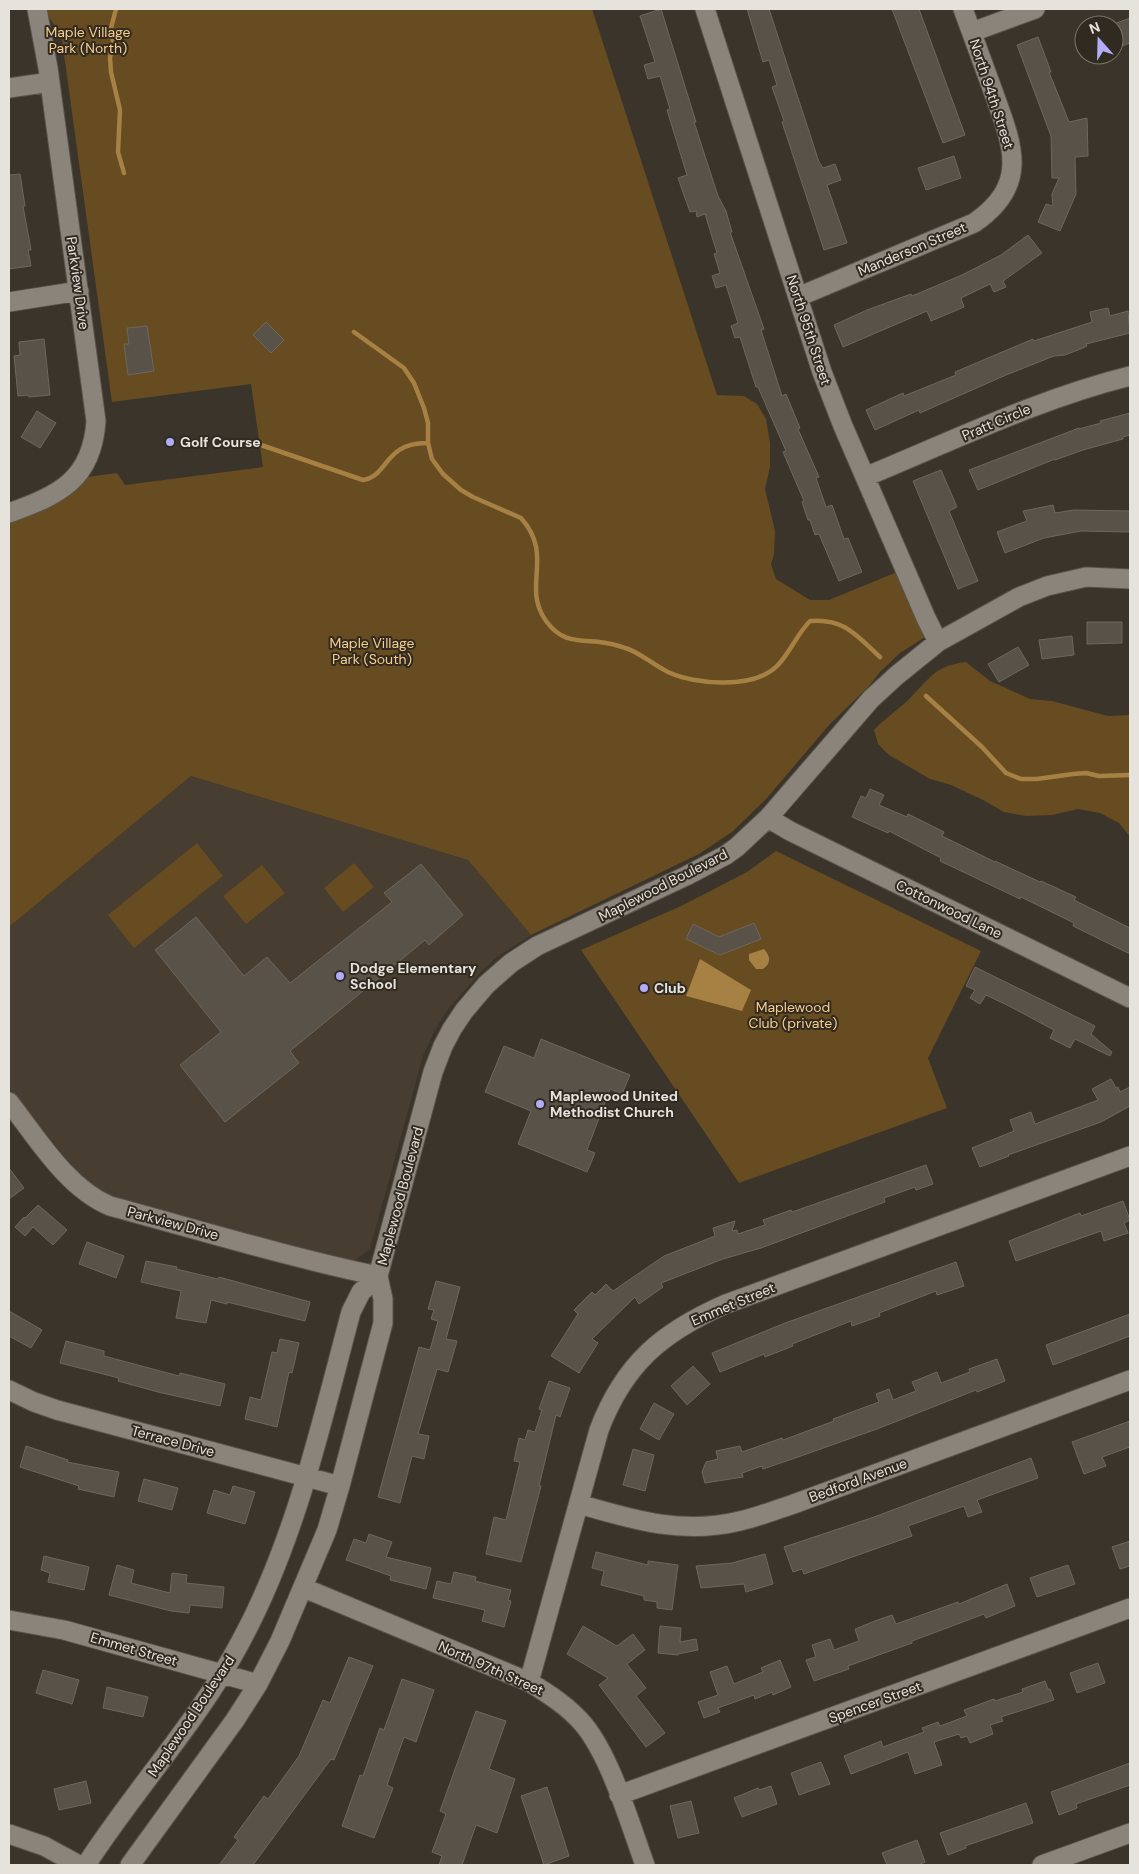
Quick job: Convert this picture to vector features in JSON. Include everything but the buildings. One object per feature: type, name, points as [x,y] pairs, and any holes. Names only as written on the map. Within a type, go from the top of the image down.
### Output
[{"type":"street","name":"Parkview Drive","points":[[9,513],[58,493],[70,483],[86,463],[93,446],[96,421],[50,82],[36,9]]},
{"type":"street","name":"North 95th Street","points":[[705,9],[822,372],[926,618],[938,642]]},
{"type":"street","name":"North 94th Street","points":[[963,9],[1010,139],[1012,165],[1009,180]]},
{"type":"street","points":[[972,32],[1035,9]]},
{"type":"street","points":[[9,88],[50,82]]},
{"type":"street","name":"Manderson Street","points":[[798,297],[974,223],[996,204],[1009,180]]},
{"type":"street","points":[[9,302],[79,291]]},
{"type":"street","name":"Pratt Circle","points":[[866,478],[1026,409],[1069,393],[1130,376]]},
{"type":"street","name":"Maplewood Boulevard","points":[[130,1865],[235,1720],[258,1684],[280,1642],[304,1588],[327,1530],[384,1323],[384,1299],[378,1276],[438,1058],[452,1029],[475,996],[498,973],[524,954],[555,937],[714,862],[736,847],[768,818],[871,699],[938,642],[1002,606],[1047,586],[1086,577],[1130,578]]},
{"type":"street","name":"Cottonwood Lane","points":[[768,818],[799,836],[1130,998]]},
{"type":"street","name":"Parkview Drive","points":[[9,1102],[68,1177],[95,1200],[110,1206],[344,1270],[378,1276]]},
{"type":"street","name":"Emmet Street","points":[[530,1682],[599,1430],[614,1395],[639,1361],[656,1344],[702,1314],[726,1304],[1130,1156]]},
{"type":"street","name":"Maplewood Boulevard","points":[[86,1865],[201,1706],[222,1674],[252,1621],[290,1531],[351,1312],[361,1292],[378,1276]]},
{"type":"street","name":"Bedford Avenue","points":[[579,1504],[637,1520],[668,1526],[707,1526],[741,1521],[791,1505],[1130,1380]]},
{"type":"street","name":"Terrace Drive","points":[[9,1390],[57,1410],[340,1486]]},
{"type":"street","name":"North 97th Street","points":[[304,1588],[530,1682],[560,1702],[583,1724],[599,1748],[645,1865]]},
{"type":"street","name":"Spencer Street","points":[[619,1795],[1130,1608]]},
{"type":"street","name":"Emmet Street","points":[[9,1620],[64,1630],[258,1684]]},
{"type":"street","points":[[1042,1865],[1130,1833]]},
{"type":"street","points":[[9,1834],[44,1846],[79,1865]]},
{"type":"shaded area","points":[[191,776],[468,860],[531,935],[497,957],[481,972],[448,1009],[435,1030],[423,1056],[370,1249],[354,1261],[136,1206],[99,1191],[85,1181],[9,1089],[9,927]]},
{"type":"shaded area","points":[[764,949],[769,957],[769,962],[763,969],[756,969],[749,960],[749,954]]},
{"type":"shaded area","points":[[700,959],[751,990],[742,1011],[686,996]]},
{"type":"green space","points":[[46,9],[592,9],[717,395],[744,396],[757,404],[766,419],[770,443],[770,467],[765,489],[775,531],[774,554],[771,564],[776,579],[810,600],[829,600],[897,572],[925,637],[900,653],[880,672],[869,686],[829,725],[767,798],[732,832],[699,854],[531,935],[468,860],[191,776],[9,927],[9,523],[41,510],[87,477],[117,473],[125,485],[263,467],[251,384],[112,402],[62,40]]},
{"type":"green space","points":[[966,662],[990,681],[1030,699],[1052,701],[1108,716],[1130,715],[1130,837],[1119,823],[1100,813],[1078,809],[1052,815],[1026,816],[1004,812],[951,785],[930,779],[889,755],[878,744],[874,730],[883,721],[907,701],[935,673],[947,666]]},
{"type":"green space","points":[[197,843],[223,876],[134,948],[108,915]]},
{"type":"green space","name":"Maplewood Club (private)","points":[[776,851],[981,951],[928,1058],[947,1108],[739,1183],[581,950],[681,906],[747,872]]},
{"type":"green space","points":[[354,863],[374,887],[343,912],[324,888]]},
{"type":"green space","points":[[262,865],[285,893],[246,924],[223,896]]},
{"type":"waterway","points":[[116,9],[111,28],[113,42],[110,58],[111,72],[120,110],[118,152],[124,173]]},
{"type":"waterway","points":[[354,332],[404,368],[414,383],[428,423],[428,443],[432,459],[443,474],[461,490],[473,497],[521,518],[531,532],[536,545],[536,595],[539,608],[546,621],[558,633],[570,639],[606,643],[622,647],[635,652],[668,672],[693,680],[708,682],[740,681],[767,673],[782,661],[810,621],[832,622],[850,630],[880,657]]},
{"type":"waterway","points":[[261,445],[363,480],[371,478],[378,473],[388,460],[403,448],[414,444],[428,443]]},
{"type":"waterway","points":[[926,696],[982,747],[1006,773],[1021,779],[1086,773],[1099,776],[1130,775]]},
{"type":"place","name":"Golf Course","points":[[170,442]]},
{"type":"place","name":"Dodge Elementary School","points":[[340,976]]},
{"type":"place","name":"Club","points":[[644,988]]},
{"type":"place","name":"Maplewood United Methodist Church","points":[[540,1104]]},
{"type":"park label","name":"Maple Village Park (North)","points":[[88,40]]},
{"type":"park label","name":"Maple Village Park (South)","points":[[372,652]]}]
